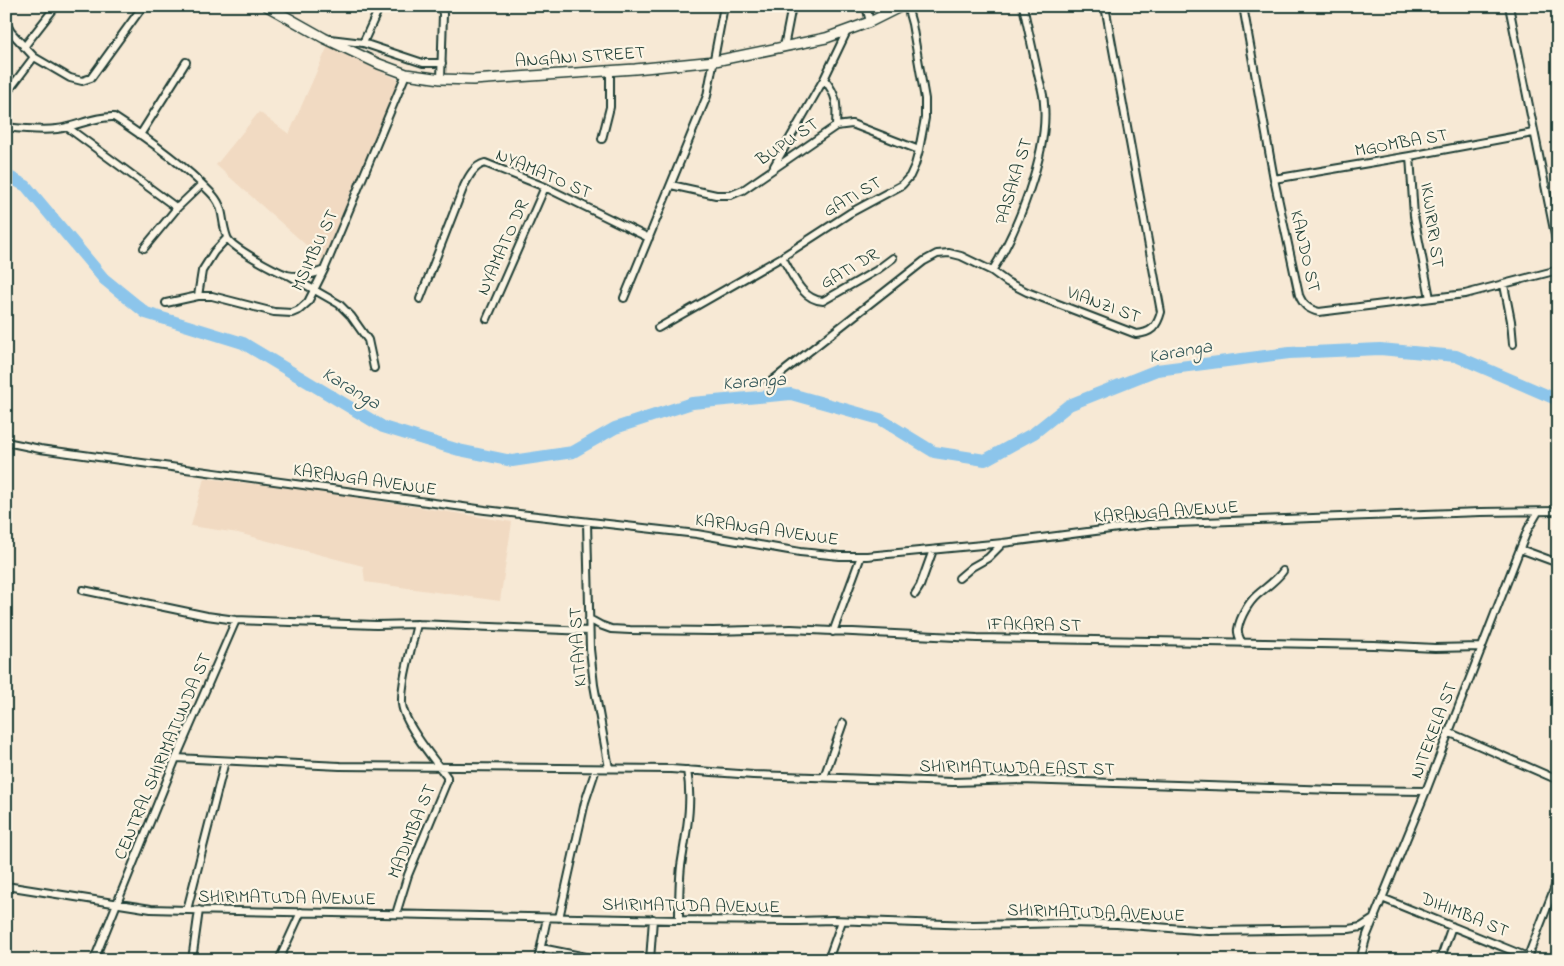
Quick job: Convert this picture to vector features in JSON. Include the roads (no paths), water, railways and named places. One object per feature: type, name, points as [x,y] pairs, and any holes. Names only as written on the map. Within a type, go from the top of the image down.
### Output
[{"type":"street","points":[[24,47],[56,6]]},
{"type":"street","points":[[6,23],[34,57],[70,78],[82,81],[91,78],[143,6]]},
{"type":"street","name":"ANGANI STREET","points":[[267,6],[324,38],[379,64],[406,74],[441,79],[473,80],[610,71],[715,61],[826,38],[870,22],[902,6]]},
{"type":"street","points":[[363,43],[380,6]]},
{"type":"street","points":[[441,79],[442,6]]},
{"type":"street","points":[[624,298],[707,96],[724,6]]},
{"type":"street","points":[[784,47],[792,6]]},
{"type":"street","points":[[866,6],[870,22]]},
{"type":"street","name":"GATI ST","points":[[658,328],[782,257],[850,213],[902,185],[910,176],[919,150],[925,118],[925,99],[912,24],[906,6]]},
{"type":"street","name":"PASAKA ST","points":[[992,271],[1012,236],[1026,200],[1038,158],[1044,127],[1044,104],[1023,6]]},
{"type":"street","name":"VIANZI ST","points":[[769,383],[924,261],[937,254],[949,253],[961,256],[992,271],[1026,292],[1136,334],[1146,333],[1154,329],[1161,312],[1105,6]]},
{"type":"street","name":"KANDO ST","points":[[1243,6],[1274,178],[1302,304],[1319,312],[1465,294],[1558,270]]},
{"type":"street","points":[[1509,6],[1558,250]]},
{"type":"street","points":[[774,168],[824,79],[847,31]]},
{"type":"street","points":[[324,38],[363,43],[423,63],[442,63]]},
{"type":"street","points":[[6,94],[34,57]]},
{"type":"street","points":[[140,135],[186,62]]},
{"type":"street","points":[[602,139],[610,107],[610,71]]},
{"type":"street","name":"MSIMBU ST","points":[[166,303],[198,296],[212,296],[274,312],[292,313],[308,302],[324,270],[406,74]]},
{"type":"street","points":[[824,79],[834,94],[837,103],[836,126]]},
{"type":"street","points":[[6,128],[58,129],[105,117],[114,117],[161,149],[202,184],[218,201],[224,216],[227,238],[231,244],[242,252],[339,304],[352,316],[368,340],[374,368]]},
{"type":"street","name":"BUPU ST","points":[[671,184],[716,195],[731,195],[743,190],[836,126],[852,124],[919,150]]},
{"type":"street","points":[[67,127],[177,208]]},
{"type":"street","name":"MGOMBA ST","points":[[1274,178],[1410,156],[1533,133]]},
{"type":"street","name":"IKWIRIRI ST","points":[[1410,156],[1414,216],[1430,298]]},
{"type":"street","name":"NYAMATO ST","points":[[420,299],[469,175],[478,165],[485,163],[545,187],[649,238]]},
{"type":"street","points":[[144,248],[177,208],[202,184]]},
{"type":"street","name":"NYAMATO DR","points":[[487,319],[545,187]]},
{"type":"street","points":[[198,296],[202,272],[214,252],[227,238]]},
{"type":"street","name":"GATI DR","points":[[782,257],[801,288],[814,301],[823,301],[877,270],[893,258]]},
{"type":"street","points":[[286,274],[300,276],[324,270]]},
{"type":"street","points":[[1504,285],[1513,344]]},
{"type":"street","name":"KARANGA AVENUE","points":[[6,442],[40,449],[248,479],[697,534],[800,552],[861,556],[1003,543],[1149,524],[1558,511]]},
{"type":"street","name":"NITEKELA ST","points":[[1360,960],[1374,918],[1426,791],[1481,647],[1528,529],[1538,512]]},
{"type":"street","name":"KITAYA ST","points":[[588,522],[589,631],[594,685],[609,768]]},
{"type":"street","points":[[959,578],[972,567],[988,558],[1003,543]]},
{"type":"street","points":[[1520,549],[1558,563]]},
{"type":"street","points":[[916,594],[933,550]]},
{"type":"street","points":[[833,632],[861,556]]},
{"type":"street","points":[[1242,643],[1238,634],[1238,628],[1248,606],[1256,596],[1278,579],[1283,571]]},
{"type":"street","points":[[83,590],[236,620],[376,625],[417,624],[589,631]]},
{"type":"street","name":"IFAKARA ST","points":[[589,619],[611,629],[630,630],[790,630],[976,638],[1374,645],[1435,648],[1481,647]]},
{"type":"street","name":"CENTRAL SHIRIMATUNDA ST","points":[[94,960],[176,758],[236,620]]},
{"type":"street","name":"MADIMBA ST","points":[[396,914],[408,875],[447,781],[447,777],[438,767],[406,718],[402,705],[403,689],[417,624]]},
{"type":"street","points":[[824,777],[843,723]]},
{"type":"street","points":[[1448,732],[1558,780]]},
{"type":"street","name":"SHIRIMATUNDA EAST ST","points":[[176,758],[340,766],[609,768],[953,782],[1021,780],[1426,791]]},
{"type":"street","points":[[187,910],[225,761]]},
{"type":"street","points":[[559,918],[585,802],[596,769]]},
{"type":"street","points":[[679,920],[679,892],[690,800],[687,770]]},
{"type":"street","points":[[1528,958],[1558,879]]},
{"type":"street","name":"SHIRIMATUDA AVENUE","points":[[6,886],[151,909],[187,910],[973,925],[1067,922],[1209,931],[1349,929],[1361,927],[1374,918]]},
{"type":"street","name":"DIHIMBA ST","points":[[1382,898],[1535,960]]},
{"type":"street","points":[[192,960],[199,910]]},
{"type":"street","points":[[279,960],[301,912]]},
{"type":"street","points":[[538,960],[547,918]]},
{"type":"street","points":[[650,960],[654,919]]},
{"type":"street","points":[[828,960],[842,921]]},
{"type":"street","points":[[1440,960],[1452,926]]},
{"type":"street","points":[[540,948],[601,960]]},
{"type":"waterway","name":"Karanga","points":[[6,175],[26,186],[104,279],[146,313],[243,343],[383,427],[459,450],[512,461],[573,452],[615,428],[692,403],[791,394],[880,419],[934,452],[985,460],[1034,433],[1069,405],[1157,370],[1289,353],[1380,349],[1456,356],[1558,400]]}]
